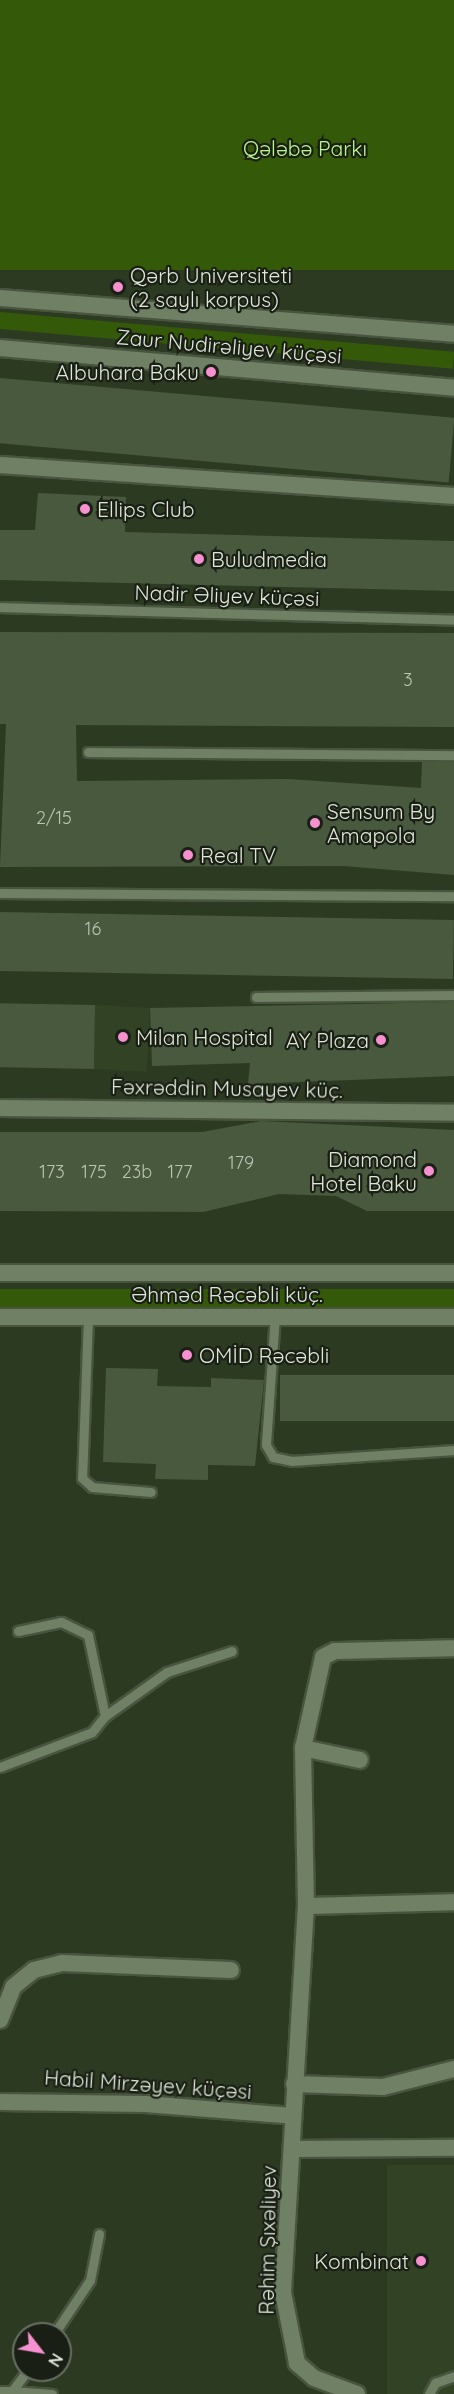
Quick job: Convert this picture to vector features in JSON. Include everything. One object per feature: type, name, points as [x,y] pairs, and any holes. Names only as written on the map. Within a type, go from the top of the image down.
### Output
[{"type":"street","name":"Zaur Nudirəliyev küçəsi","points":[[0,298],[454,334]]},
{"type":"street","name":"Zaur Nudirəliyev küçəsi","points":[[0,348],[454,388]]},
{"type":"street","points":[[0,465],[454,496]]},
{"type":"street","name":"Fəxrəddin Musayev küç.","points":[[0,1108],[454,1113]]},
{"type":"street","name":"Əhməd Rəcəbli küç.","points":[[0,1273],[454,1273]]},
{"type":"street","name":"Əhməd Rəcəbli küç.","points":[[0,1317],[275,1315],[454,1317]]},
{"type":"street","name":"Rəhim Şıxəliyev","points":[[357,2394],[314,2378],[292,2349],[283,2292],[306,1906],[303,1748],[323,1657],[348,1650],[454,1648]]},
{"type":"street","points":[[303,1748],[360,1760]]},
{"type":"street","points":[[306,1906],[454,1902]]},
{"type":"street","points":[[0,2020],[13,1987],[34,1970],[62,1963],[231,1970]]},
{"type":"street","points":[[294,2085],[383,2087],[454,2069]]},
{"type":"street","name":"Habil Mirzəyev küçəsi","points":[[0,2102],[145,2104],[293,2116]]},
{"type":"street","points":[[292,2149],[454,2148]]},
{"type":"lane","name":"Nadir Əliyev küçəsi","points":[[0,607],[454,620]]},
{"type":"lane","points":[[88,752],[454,755]]},
{"type":"lane","points":[[0,893],[454,897]]},
{"type":"lane","points":[[256,997],[454,995]]},
{"type":"lane","points":[[275,1315],[266,1445],[273,1457],[292,1461],[454,1450]]},
{"type":"lane","points":[[88,1317],[82,1478],[92,1487],[151,1492]]},
{"type":"lane","points":[[18,1631],[61,1622],[88,1635],[105,1716]]},
{"type":"lane","points":[[0,1767],[92,1732],[105,1716],[167,1672],[232,1651]]},
{"type":"lane","points":[[62,2322],[90,2280],[99,2234]]},
{"type":"lane","points":[[429,2394],[435,2383],[454,2376]]},
{"type":"lane","points":[[12,2391],[19,2382]]},
{"type":"lane","points":[[0,2391],[52,2394]]},
{"type":"shaded area","name":"Milan Hospital","points":[[95,1005],[150,1008],[147,1072],[92,1069]]},
{"type":"shaded area","name":"Kombinat","points":[[387,2165],[454,2165],[454,2394],[387,2394]]},
{"type":"green space","name":"Qələbə Parkı","points":[[0,0],[454,0],[454,270],[0,270]]},
{"type":"green space","points":[[0,312],[454,352],[453,369],[0,329]]},
{"type":"green space","points":[[0,1289],[454,1289],[454,1308],[0,1308]]},
{"type":"building","points":[[0,378],[454,418],[449,482],[0,443]]},
{"type":"building","points":[[38,493],[126,497],[125,532],[454,541],[454,591],[0,580],[0,530],[35,530]]},
{"type":"building","points":[[0,632],[454,633],[454,727],[76,725],[77,781],[288,779],[421,788],[422,761],[454,762],[454,875],[343,866],[0,867],[6,724],[0,724]]},
{"type":"building","points":[[0,912],[454,920],[453,979],[0,971]]},
{"type":"building","points":[[454,1002],[454,1076],[248,1084],[250,1063],[152,1066],[150,1008]]},
{"type":"building","points":[[0,1003],[95,1005],[94,1069],[0,1067]]},
{"type":"building","points":[[261,1121],[454,1130],[454,1211],[367,1211],[336,1196],[279,1194],[203,1212],[0,1211],[0,1132],[202,1132]]},
{"type":"building","points":[[106,1368],[158,1369],[157,1386],[211,1387],[211,1378],[264,1380],[255,1466],[208,1465],[208,1480],[155,1479],[156,1464],[103,1462]]},
{"type":"building","points":[[280,1375],[454,1375],[454,1421],[280,1421]]},
{"type":"place","name":"Qərb Universiteti (2 saylı korpus)","points":[[118,287]]},
{"type":"place","name":"Albuhara Baku","points":[[211,372]]},
{"type":"place","name":"Ellips Club","points":[[85,509]]},
{"type":"place","name":"Buludmedia","points":[[199,559]]},
{"type":"place","name":"Sensum By Amapola","points":[[315,823]]},
{"type":"place","name":"Real TV","points":[[188,855]]},
{"type":"place","name":"Milan Hospital","points":[[123,1037]]},
{"type":"place","name":"AY Plaza","points":[[381,1040]]},
{"type":"place","name":"Diamond Hotel Baku","points":[[429,1171]]},
{"type":"place","name":"OMİD Rəcəbli","points":[[187,1355]]},
{"type":"place","name":"Kombinat","points":[[421,2261]]}]
